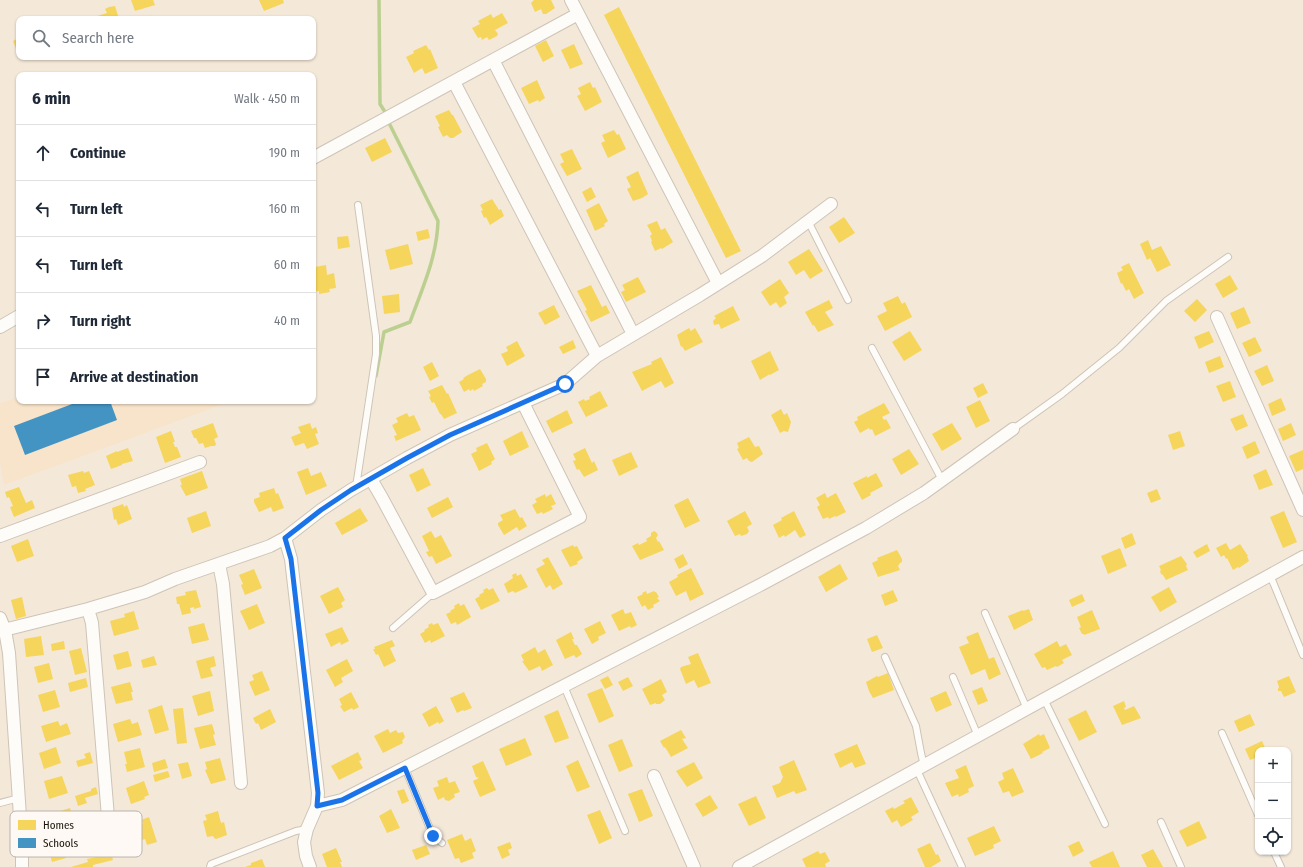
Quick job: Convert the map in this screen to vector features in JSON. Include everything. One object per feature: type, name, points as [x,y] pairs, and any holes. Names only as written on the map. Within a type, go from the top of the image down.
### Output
[{"type":"street","points":[[571,0],[718,283]]},
{"type":"street","points":[[316,156],[578,14]]},
{"type":"street","points":[[493,60],[634,334]]},
{"type":"street","points":[[454,82],[597,356]]},
{"type":"street","points":[[2,630],[88,609],[145,592],[175,579],[270,546],[285,538],[321,510],[356,487],[407,458],[450,435],[565,384],[597,356],[700,295],[762,256],[831,204]]},
{"type":"street","points":[[1218,317],[1303,510]]},
{"type":"street","points":[[0,326],[16,318]]},
{"type":"street","points":[[371,479],[433,593],[580,517],[524,403]]},
{"type":"street","points":[[317,806],[342,800],[762,584],[866,528],[924,493],[1013,429]]},
{"type":"street","points":[[0,536],[200,462]]},
{"type":"street","points":[[285,538],[291,559],[318,793],[317,806],[307,829],[304,842],[306,856],[310,867]]},
{"type":"street","points":[[739,867],[1303,557]]},
{"type":"street","points":[[219,564],[223,584],[241,783]]},
{"type":"street","points":[[88,609],[92,623],[108,811]]},
{"type":"street","points":[[0,618],[9,653],[20,811]]},
{"type":"street","points":[[654,776],[694,867]]},
{"type":"street","points":[[22,857],[22,867]]},
{"type":"lane","points":[[356,487],[376,354],[376,336],[358,205]]},
{"type":"lane","points":[[808,221],[848,300]]},
{"type":"lane","points":[[1013,429],[1062,394],[1119,348],[1166,301],[1228,257]]},
{"type":"lane","points":[[872,348],[942,480]]},
{"type":"lane","points":[[1270,575],[1303,655]]},
{"type":"lane","points":[[392,628],[433,593]]},
{"type":"lane","points":[[985,613],[1026,709]]},
{"type":"lane","points":[[885,657],[916,726],[921,753],[921,768],[962,867]]},
{"type":"lane","points":[[952,677],[978,736]]},
{"type":"lane","points":[[564,686],[625,830]]},
{"type":"lane","points":[[1044,699],[1104,824]]},
{"type":"lane","points":[[1222,733],[1255,808]]},
{"type":"lane","points":[[405,768],[433,836],[442,843]]},
{"type":"lane","points":[[0,803],[19,798]]},
{"type":"lane","points":[[1160,822],[1181,867]]},
{"type":"lane","points":[[210,867],[211,864],[296,831],[307,829]]},
{"type":"lane","points":[[1275,855],[1281,867]]},
{"type":"shaded area","points":[[16,398],[16,404],[223,404],[4,485],[0,462],[0,403]]},
{"type":"building: Homes","points":[[131,0],[153,0],[155,5],[135,11]]},
{"type":"building: Homes","points":[[259,0],[283,0],[284,3],[264,11]]},
{"type":"building: Homes","points":[[534,0],[551,0],[555,8],[546,14],[543,14],[541,9],[535,12],[531,3]]},
{"type":"building: Homes","points":[[115,6],[118,16],[98,16],[107,13],[105,9]]},
{"type":"building: Homes","points":[[619,7],[741,251],[726,258],[604,15]]},
{"type":"building: Homes","points":[[502,13],[508,23],[495,30],[498,34],[497,36],[489,40],[487,37],[482,40],[481,37],[478,38],[472,28],[480,24],[478,21],[491,14],[493,18]]},
{"type":"building: Homes","points":[[16,40],[16,48],[13,41]]},
{"type":"building: Homes","points":[[546,40],[554,56],[543,62],[535,46]]},
{"type":"building: Homes","points":[[574,44],[583,64],[570,69],[561,50]]},
{"type":"building: Homes","points":[[426,45],[429,50],[430,49],[438,68],[425,74],[422,68],[414,73],[406,57],[414,53],[413,51]]},
{"type":"building: Homes","points":[[537,80],[545,98],[539,102],[538,100],[529,104],[521,88]]},
{"type":"building: Homes","points":[[590,82],[593,88],[595,87],[602,102],[585,111],[577,96],[581,94],[578,88]]},
{"type":"building: Homes","points":[[449,110],[462,132],[453,138],[450,138],[447,135],[443,137],[435,116]]},
{"type":"building: Homes","points":[[614,130],[617,135],[619,134],[626,149],[608,158],[601,143],[605,141],[602,135]]},
{"type":"building: Homes","points":[[385,138],[392,152],[372,162],[365,148]]},
{"type":"building: Homes","points":[[572,149],[582,169],[567,176],[560,164],[564,162],[560,154]]},
{"type":"building: Homes","points":[[638,171],[648,194],[633,201],[627,189],[631,187],[626,177]]},
{"type":"building: Homes","points":[[591,187],[596,197],[587,202],[582,192]]},
{"type":"building: Homes","points":[[492,199],[499,210],[501,209],[504,216],[490,225],[486,217],[484,218],[481,211],[483,210],[480,205]]},
{"type":"building: Homes","points":[[599,203],[608,221],[604,224],[605,226],[595,231],[586,210]]},
{"type":"building: Homes","points":[[844,217],[855,233],[839,243],[829,227]]},
{"type":"building: Homes","points":[[657,221],[661,230],[665,228],[673,242],[662,249],[661,248],[655,251],[651,242],[650,236],[652,234],[647,225]]},
{"type":"building: Homes","points":[[428,229],[430,238],[418,241],[416,232]]},
{"type":"building: Homes","points":[[348,236],[350,247],[338,249],[337,237]]},
{"type":"building: Homes","points":[[1148,240],[1152,250],[1161,246],[1171,265],[1157,272],[1150,258],[1147,260],[1140,244]]},
{"type":"building: Homes","points":[[408,244],[413,264],[390,270],[385,250]]},
{"type":"building: Homes","points":[[809,249],[823,271],[810,279],[804,270],[796,275],[788,262]]},
{"type":"building: Homes","points":[[1129,263],[1144,293],[1134,299],[1129,289],[1126,291],[1122,283],[1121,284],[1117,273],[1123,270],[1121,267]]},
{"type":"building: Homes","points":[[326,265],[327,275],[334,273],[336,288],[329,289],[330,292],[319,294],[319,291],[316,292],[316,267]]},
{"type":"building: Homes","points":[[1230,275],[1238,289],[1223,298],[1215,284]]},
{"type":"building: Homes","points":[[638,277],[646,292],[626,302],[621,292],[625,290],[622,285]]},
{"type":"building: Homes","points":[[780,279],[789,293],[784,297],[787,303],[780,308],[776,302],[770,306],[761,292]]},
{"type":"building: Homes","points":[[591,285],[602,307],[606,305],[610,313],[591,322],[585,311],[587,310],[577,291]]},
{"type":"building: Homes","points":[[399,294],[400,312],[384,314],[382,296]]},
{"type":"building: Homes","points":[[898,296],[902,304],[905,302],[912,317],[885,331],[877,316],[887,311],[883,303]]},
{"type":"building: Homes","points":[[1197,299],[1207,310],[1195,322],[1184,311]]},
{"type":"building: Homes","points":[[829,300],[833,308],[825,312],[834,325],[818,332],[805,312]]},
{"type":"building: Homes","points":[[554,305],[560,317],[545,325],[538,313]]},
{"type":"building: Homes","points":[[733,306],[740,320],[721,329],[719,324],[714,325],[713,321],[716,318],[714,316]]},
{"type":"building: Homes","points":[[1244,307],[1251,323],[1237,329],[1230,313]]},
{"type":"building: Homes","points":[[689,328],[691,331],[695,328],[703,342],[685,351],[682,346],[681,347],[677,335]]},
{"type":"building: Homes","points":[[910,331],[922,350],[904,361],[892,342]]},
{"type":"building: Homes","points":[[1209,331],[1214,342],[1199,349],[1194,337]]},
{"type":"building: Homes","points":[[1255,337],[1262,351],[1249,357],[1242,343]]},
{"type":"building: Homes","points":[[573,340],[576,348],[563,354],[559,347]]},
{"type":"building: Homes","points":[[517,341],[525,356],[507,366],[501,354],[508,351],[506,347]]},
{"type":"building: Homes","points":[[770,351],[779,370],[760,380],[751,361]]},
{"type":"building: Homes","points":[[1220,356],[1224,367],[1209,373],[1205,362]]},
{"type":"building: Homes","points":[[661,357],[674,383],[665,388],[661,381],[642,391],[632,372],[652,364],[651,362]]},
{"type":"building: Homes","points":[[432,362],[439,376],[430,381],[423,367]]},
{"type":"building: Homes","points":[[1267,365],[1274,381],[1262,386],[1254,371]]},
{"type":"building: Homes","points":[[480,369],[486,379],[486,382],[482,384],[483,386],[474,391],[473,389],[470,391],[469,389],[464,392],[459,382],[464,379],[463,378]]},
{"type":"building: Homes","points":[[1230,381],[1236,397],[1223,402],[1216,386]]},
{"type":"building: Homes","points":[[983,383],[988,393],[978,398],[973,388]]},
{"type":"building: Homes","points":[[442,385],[447,394],[448,393],[457,413],[444,419],[434,402],[432,403],[429,397],[431,396],[428,391]]},
{"type":"building: Homes","points":[[600,391],[608,406],[586,417],[578,402],[584,399],[585,401],[590,399],[589,397]]},
{"type":"building: Homes","points":[[1281,398],[1286,410],[1272,416],[1268,404]]},
{"type":"building: Homes","points":[[980,400],[990,421],[976,428],[966,407]]},
{"type":"building: Homes","points":[[884,403],[890,413],[882,417],[884,420],[886,419],[891,428],[875,436],[872,429],[870,430],[869,428],[860,433],[854,422],[858,420],[857,417]]},
{"type":"building: Homes","points":[[781,409],[784,415],[787,413],[791,422],[788,432],[784,431],[780,433],[771,415]]},
{"type":"building: Homes","points":[[567,410],[573,423],[552,433],[546,421]]},
{"type":"building: Homes","points":[[407,413],[409,417],[414,415],[421,430],[396,441],[394,436],[397,435],[392,425],[398,422],[396,418]]},
{"type":"building: Homes","points":[[1243,414],[1248,426],[1236,431],[1230,419]]},
{"type":"building: Homes","points":[[213,423],[218,437],[214,439],[216,444],[215,446],[205,448],[203,443],[199,444],[196,438],[194,438],[191,431]]},
{"type":"building: Homes","points":[[310,423],[312,429],[316,427],[318,433],[315,434],[319,444],[307,449],[304,443],[295,446],[291,437],[301,433],[298,427]]},
{"type":"building: Homes","points":[[952,423],[962,439],[942,451],[932,434]]},
{"type":"building: Homes","points":[[1291,423],[1296,435],[1283,441],[1278,429]]},
{"type":"building: Homes","points":[[171,431],[175,442],[173,442],[181,457],[165,463],[156,437]]},
{"type":"building: Homes","points":[[522,431],[529,447],[510,456],[503,441]]},
{"type":"building: Homes","points":[[1180,431],[1185,446],[1173,450],[1168,435]]},
{"type":"building: Homes","points":[[749,437],[755,447],[759,446],[763,454],[752,462],[747,458],[743,460],[737,449],[739,448],[737,443]]},
{"type":"building: Homes","points":[[1255,441],[1260,453],[1247,459],[1242,447]]},
{"type":"building: Homes","points":[[487,443],[495,459],[491,462],[492,464],[479,471],[471,454],[477,451],[476,448]]},
{"type":"building: Homes","points":[[128,448],[133,461],[111,469],[106,456]]},
{"type":"building: Homes","points":[[585,448],[592,463],[594,461],[598,470],[584,477],[579,469],[577,470],[573,461],[576,460],[573,454]]},
{"type":"building: Homes","points":[[909,449],[919,464],[901,475],[892,459]]},
{"type":"building: Homes","points":[[1303,450],[1303,469],[1296,472],[1289,456]]},
{"type":"building: Homes","points":[[631,452],[638,467],[619,476],[612,460]]},
{"type":"building: Homes","points":[[308,468],[311,476],[321,472],[327,486],[306,495],[297,472]]},
{"type":"building: Homes","points":[[423,468],[431,485],[417,492],[409,475]]},
{"type":"building: Homes","points":[[1266,469],[1273,485],[1259,490],[1253,475]]},
{"type":"building: Homes","points":[[83,471],[84,473],[89,471],[95,485],[85,489],[86,491],[78,493],[76,486],[72,487],[68,475]]},
{"type":"building: Homes","points":[[202,471],[208,488],[186,496],[180,485],[182,485],[180,479]]},
{"type":"building: Homes","points":[[876,473],[883,486],[870,493],[871,495],[862,500],[853,483]]},
{"type":"building: Homes","points":[[19,487],[26,503],[32,500],[35,508],[14,517],[10,507],[13,506],[9,497],[7,498],[5,492]]},
{"type":"building: Homes","points":[[274,488],[276,494],[278,493],[284,508],[273,512],[271,507],[259,512],[254,499],[260,497],[259,493]]},
{"type":"building: Homes","points":[[1157,489],[1161,499],[1151,503],[1147,493]]},
{"type":"building: Homes","points":[[825,493],[827,498],[836,493],[846,512],[836,517],[835,516],[829,519],[828,517],[823,519],[817,507],[820,505],[816,498]]},
{"type":"building: Homes","points":[[545,494],[546,497],[551,494],[556,504],[551,506],[553,509],[543,514],[542,512],[537,514],[532,505],[537,502],[535,499]]},
{"type":"building: Homes","points":[[448,497],[453,507],[432,518],[427,508]]},
{"type":"building: Homes","points":[[688,498],[700,521],[685,528],[674,505]]},
{"type":"building: Homes","points":[[123,504],[124,507],[127,505],[132,519],[118,525],[116,519],[114,520],[112,508]]},
{"type":"building: Homes","points":[[360,508],[368,521],[342,535],[335,523]]},
{"type":"building: Homes","points":[[515,509],[527,526],[519,531],[517,527],[504,535],[498,525],[498,523],[503,520],[500,515]]},
{"type":"building: Homes","points":[[206,511],[211,526],[192,533],[187,518]]},
{"type":"building: Homes","points":[[745,511],[752,524],[747,527],[749,531],[747,534],[735,536],[727,521]]},
{"type":"building: Homes","points":[[794,511],[806,535],[800,538],[795,530],[785,537],[784,535],[779,538],[773,525],[782,520],[781,518]]},
{"type":"building: Homes","points":[[1284,511],[1297,542],[1283,548],[1270,517]]},
{"type":"building: Homes","points":[[431,531],[435,538],[441,535],[452,556],[436,564],[432,556],[429,557],[426,552],[429,551],[422,536]]},
{"type":"building: Homes","points":[[654,531],[658,535],[656,538],[664,550],[640,560],[632,546],[638,543],[639,545],[647,541],[646,539],[651,536],[651,533]]},
{"type":"building: Homes","points":[[1132,533],[1136,544],[1125,549],[1121,538]]},
{"type":"building: Homes","points":[[28,539],[34,556],[17,562],[11,546]]},
{"type":"building: Homes","points":[[1226,543],[1230,550],[1240,544],[1248,556],[1249,561],[1233,570],[1227,558],[1226,559],[1224,555],[1221,557],[1216,548]]},
{"type":"building: Homes","points":[[1207,544],[1210,551],[1197,558],[1193,552]]},
{"type":"building: Homes","points":[[573,545],[574,547],[577,546],[583,558],[577,562],[578,564],[570,567],[561,550]]},
{"type":"building: Homes","points":[[1120,548],[1127,566],[1108,574],[1101,556]]},
{"type":"building: Homes","points":[[897,550],[902,559],[902,562],[898,566],[900,570],[878,577],[872,563],[878,560],[877,558]]},
{"type":"building: Homes","points":[[683,554],[688,564],[679,569],[674,559]]},
{"type":"building: Homes","points":[[1181,556],[1187,564],[1186,566],[1188,570],[1166,580],[1161,574],[1159,566]]},
{"type":"building: Homes","points":[[548,557],[563,584],[553,590],[550,585],[546,588],[536,569],[545,564],[542,560]]},
{"type":"building: Homes","points":[[840,564],[848,579],[826,592],[818,577]]},
{"type":"building: Homes","points":[[691,568],[704,594],[690,601],[686,591],[676,596],[669,582],[678,577],[677,575]]},
{"type":"building: Homes","points":[[254,569],[262,588],[245,595],[241,585],[243,584],[239,575]]},
{"type":"building: Homes","points":[[516,573],[517,576],[521,574],[528,587],[515,593],[513,591],[508,593],[504,584],[513,578],[512,575]]},
{"type":"building: Homes","points":[[338,587],[345,600],[341,603],[343,607],[329,614],[320,596]]},
{"type":"building: Homes","points":[[1169,587],[1177,602],[1160,612],[1151,597]]},
{"type":"building: Homes","points":[[487,588],[489,590],[493,588],[500,601],[481,610],[475,599],[484,592],[483,590]]},
{"type":"building: Homes","points":[[196,590],[201,607],[194,609],[194,607],[190,608],[191,613],[182,615],[179,604],[177,604],[176,597],[186,595],[185,592]]},
{"type":"building: Homes","points":[[893,590],[898,601],[885,606],[881,595]]},
{"type":"building: Homes","points":[[646,591],[647,594],[654,591],[656,592],[659,597],[657,598],[660,601],[648,610],[645,605],[642,607],[637,597]]},
{"type":"building: Homes","points":[[1082,594],[1085,601],[1072,607],[1069,600]]},
{"type":"building: Homes","points":[[22,597],[26,616],[16,619],[11,600]]},
{"type":"building: Homes","points":[[459,603],[460,606],[464,604],[471,617],[457,625],[456,622],[451,624],[446,614],[451,612],[450,611],[455,608],[454,606]]},
{"type":"building: Homes","points":[[257,604],[265,623],[249,630],[240,611]]},
{"type":"building: Homes","points":[[623,609],[625,614],[631,612],[637,625],[631,628],[630,626],[619,631],[611,615]]},
{"type":"building: Homes","points":[[1029,609],[1033,620],[1014,630],[1008,616]]},
{"type":"building: Homes","points":[[1092,610],[1100,629],[1084,635],[1079,628],[1081,627],[1077,617]]},
{"type":"building: Homes","points":[[134,611],[139,629],[114,636],[110,621],[125,617],[124,614]]},
{"type":"building: Homes","points":[[600,621],[606,633],[598,637],[599,640],[592,644],[584,629]]},
{"type":"building: Homes","points":[[204,623],[209,640],[192,644],[188,627]]},
{"type":"building: Homes","points":[[432,623],[433,625],[438,623],[445,636],[431,643],[430,640],[425,643],[420,634],[429,627],[428,625]]},
{"type":"building: Homes","points":[[342,627],[349,641],[341,645],[340,642],[331,647],[325,634]]},
{"type":"building: Homes","points":[[571,632],[575,645],[577,645],[582,654],[576,658],[574,655],[565,659],[556,640]]},
{"type":"building: Homes","points":[[978,632],[989,659],[994,657],[1001,674],[989,680],[985,669],[971,675],[959,647],[969,643],[966,637]]},
{"type":"building: Homes","points":[[877,635],[883,648],[872,652],[867,639]]},
{"type":"building: Homes","points":[[41,636],[44,655],[26,657],[24,639]]},
{"type":"building: Homes","points":[[392,640],[395,646],[390,648],[396,661],[384,667],[378,654],[376,655],[373,649],[375,649],[374,647]]},
{"type":"building: Homes","points":[[64,641],[65,649],[52,651],[51,644]]},
{"type":"building: Homes","points":[[1057,641],[1060,647],[1066,644],[1072,655],[1062,660],[1064,663],[1057,667],[1056,666],[1047,670],[1045,667],[1042,668],[1034,654]]},
{"type":"building: Homes","points":[[535,647],[538,653],[545,649],[553,665],[542,671],[540,666],[529,671],[522,661],[524,661],[521,655]]},
{"type":"building: Homes","points":[[81,648],[87,672],[75,675],[69,651]]},
{"type":"building: Homes","points":[[128,651],[132,666],[117,670],[113,655]]},
{"type":"building: Homes","points":[[698,653],[711,683],[698,688],[694,680],[686,684],[680,669],[681,667],[691,664],[688,657]]},
{"type":"building: Homes","points":[[154,656],[157,665],[143,668],[141,660]]},
{"type":"building: Homes","points":[[214,656],[216,666],[210,668],[213,676],[201,679],[196,661]]},
{"type":"building: Homes","points":[[347,659],[353,671],[341,678],[343,682],[335,687],[326,670]]},
{"type":"building: Homes","points":[[49,663],[53,679],[38,683],[34,667]]},
{"type":"building: Homes","points":[[262,671],[270,690],[255,696],[249,682],[254,680],[252,675]]},
{"type":"building: Homes","points":[[888,673],[894,690],[873,698],[866,682],[877,676],[878,677]]},
{"type":"building: Homes","points":[[608,676],[613,685],[605,689],[600,680]]},
{"type":"building: Homes","points":[[1289,676],[1296,692],[1284,697],[1281,691],[1278,691],[1279,687],[1277,681]]},
{"type":"building: Homes","points":[[628,677],[633,686],[623,691],[618,682]]},
{"type":"building: Homes","points":[[86,678],[88,687],[70,692],[68,683]]},
{"type":"building: Homes","points":[[661,679],[667,692],[662,695],[665,700],[660,704],[656,703],[650,705],[642,689]]},
{"type":"building: Homes","points":[[130,682],[133,692],[131,692],[133,700],[116,704],[111,687]]},
{"type":"building: Homes","points":[[982,687],[988,701],[978,705],[972,691]]},
{"type":"building: Homes","points":[[602,688],[614,716],[599,723],[587,694]]},
{"type":"building: Homes","points":[[55,690],[60,707],[43,712],[38,695]]},
{"type":"building: Homes","points":[[210,691],[214,711],[198,716],[192,696]]},
{"type":"building: Homes","points":[[946,691],[952,705],[936,712],[930,698]]},
{"type":"building: Homes","points":[[351,692],[359,707],[353,710],[352,708],[344,712],[340,706],[342,705],[339,699]]},
{"type":"building: Homes","points":[[464,692],[472,708],[457,713],[450,698]]},
{"type":"building: Homes","points":[[1124,701],[1126,707],[1124,708],[1125,710],[1134,706],[1141,718],[1122,725],[1113,706]]},
{"type":"building: Homes","points":[[162,705],[169,730],[155,734],[148,710]]},
{"type":"building: Homes","points":[[436,706],[444,721],[439,724],[438,722],[429,727],[422,714]]},
{"type":"building: Homes","points":[[183,708],[187,743],[177,744],[173,709]]},
{"type":"building: Homes","points":[[270,709],[276,722],[261,730],[258,723],[256,724],[253,718]]},
{"type":"building: Homes","points":[[558,710],[569,738],[555,743],[544,716]]},
{"type":"building: Homes","points":[[1086,710],[1097,732],[1079,741],[1068,719]]},
{"type":"building: Homes","points":[[1250,714],[1255,725],[1239,732],[1234,721]]},
{"type":"building: Homes","points":[[130,719],[132,724],[138,722],[142,735],[118,742],[113,724]]},
{"type":"building: Homes","points":[[58,721],[60,726],[67,723],[71,734],[46,742],[41,726]]},
{"type":"building: Homes","points":[[212,724],[216,745],[200,749],[194,728]]},
{"type":"building: Homes","points":[[388,729],[390,733],[396,730],[398,733],[403,732],[405,737],[402,741],[403,743],[383,753],[374,736]]},
{"type":"building: Homes","points":[[681,730],[686,738],[682,739],[688,748],[671,757],[660,741]]},
{"type":"building: Homes","points":[[1039,734],[1040,736],[1044,734],[1050,748],[1031,759],[1023,744]]},
{"type":"building: Homes","points":[[525,738],[532,755],[506,766],[499,749]]},
{"type":"building: Homes","points":[[622,739],[633,766],[619,772],[608,745]]},
{"type":"building: Homes","points":[[1262,741],[1265,747],[1255,747],[1255,758],[1250,760],[1245,749]]},
{"type":"building: Homes","points":[[857,744],[866,764],[855,768],[852,762],[840,768],[834,754]]},
{"type":"building: Homes","points":[[56,747],[61,763],[44,769],[39,753]]},
{"type":"building: Homes","points":[[140,748],[145,767],[127,772],[124,752]]},
{"type":"building: Homes","points":[[90,752],[93,763],[78,767],[76,761],[86,758],[84,754]]},
{"type":"building: Homes","points":[[358,752],[362,760],[359,761],[363,768],[339,780],[331,766]]},
{"type":"building: Homes","points":[[220,758],[226,780],[211,784],[205,770],[207,769],[205,762]]},
{"type":"building: Homes","points":[[165,759],[168,768],[154,772],[152,763]]},
{"type":"building: Homes","points":[[578,760],[590,787],[577,792],[566,766]]},
{"type":"building: Homes","points":[[794,760],[807,790],[796,794],[794,791],[777,798],[772,786],[780,783],[783,777],[779,767]]},
{"type":"building: Homes","points":[[483,761],[496,790],[480,797],[473,781],[479,778],[476,777],[472,766]]},
{"type":"building: Homes","points":[[188,762],[192,776],[182,779],[178,764]]},
{"type":"building: Homes","points":[[694,762],[703,778],[687,787],[676,771]]},
{"type":"building: Homes","points":[[966,765],[974,786],[968,789],[969,792],[959,797],[958,794],[952,797],[945,783],[959,778],[955,770]]},
{"type":"building: Homes","points":[[1013,768],[1024,792],[1012,797],[1009,791],[1003,793],[998,782],[1004,779],[1002,773]]},
{"type":"building: Homes","points":[[168,771],[170,777],[155,782],[153,775]]},
{"type":"building: Homes","points":[[62,776],[68,793],[49,799],[44,781]]},
{"type":"building: Homes","points":[[447,777],[449,783],[455,781],[460,792],[454,794],[455,797],[449,801],[445,800],[444,797],[438,800],[433,788],[439,786],[437,781]]},
{"type":"building: Homes","points":[[144,781],[149,795],[144,797],[145,799],[131,804],[126,788]]},
{"type":"building: Homes","points":[[96,787],[98,794],[85,798],[87,803],[78,806],[75,796],[91,791],[91,789]]},
{"type":"building: Homes","points":[[404,789],[409,801],[402,804],[397,791]]},
{"type":"building: Homes","points":[[642,789],[653,816],[639,822],[628,794]]},
{"type":"building: Homes","points":[[710,795],[718,808],[703,817],[695,804]]},
{"type":"building: Homes","points":[[756,796],[766,818],[749,826],[738,804]]},
{"type":"building: Homes","points":[[911,797],[919,812],[911,817],[913,820],[901,827],[897,820],[892,823],[885,811],[893,807],[894,809],[905,803],[903,801]]},
{"type":"building: Homes","points":[[70,808],[71,811],[60,811]]},
{"type":"building: Homes","points":[[391,809],[400,828],[387,833],[379,816]]},
{"type":"building: Homes","points":[[600,810],[612,838],[599,844],[587,815]]},
{"type":"building: Homes","points":[[218,811],[221,823],[224,822],[227,835],[216,839],[213,836],[207,837],[203,821],[207,820],[205,815]]},
{"type":"building: Homes","points":[[149,817],[157,842],[147,845],[145,839],[142,840],[142,820]]},
{"type":"building: Homes","points":[[1199,821],[1207,838],[1187,847],[1179,831]]},
{"type":"building: Homes","points":[[994,826],[1001,841],[993,845],[994,848],[975,856],[967,838]]},
{"type":"building: Homes","points":[[462,834],[465,841],[471,838],[476,851],[472,853],[474,858],[461,863],[459,858],[455,859],[447,840]]},
{"type":"building: Homes","points":[[1079,841],[1084,851],[1073,857],[1068,846]]},
{"type":"building: Homes","points":[[510,842],[512,848],[508,850],[510,855],[502,859],[497,847]]},
{"type":"building: Homes","points":[[930,843],[941,861],[931,867],[925,867],[917,849]]},
{"type":"building: Homes","points":[[426,845],[430,854],[416,860],[412,850]]},
{"type":"building: Homes","points":[[336,848],[342,862],[340,862],[342,867],[327,867],[322,854]]},
{"type":"building: Homes","points":[[1153,849],[1163,867],[1147,867],[1141,855]]},
{"type":"building: Homes","points":[[818,851],[820,854],[825,852],[830,861],[825,864],[826,867],[806,867],[802,859]]},
{"type":"building: Homes","points":[[1113,851],[1120,867],[1092,867],[1089,862]]},
{"type":"building: Homes","points":[[51,857],[66,857],[66,858],[52,862]]},
{"type":"building: Homes","points":[[97,857],[112,857],[113,860],[93,865],[93,867],[71,867],[88,862],[87,859]]},
{"type":"building: Homes","points":[[262,859],[265,867],[245,867],[251,865],[251,863]]},
{"type":"building: Schools","points":[[72,404],[111,404],[117,420],[25,455],[14,426]]},
{"type":"waterway","points":[[379,0],[380,104],[385,112]]},
{"type":"waterway","points":[[376,376],[384,332],[410,322],[432,260],[438,221],[389,123]]},
{"type":"route","points":[[433,836],[405,768],[342,800],[317,806],[318,793],[291,559],[285,538],[321,510],[351,490],[407,458],[450,435],[565,384]]}]
